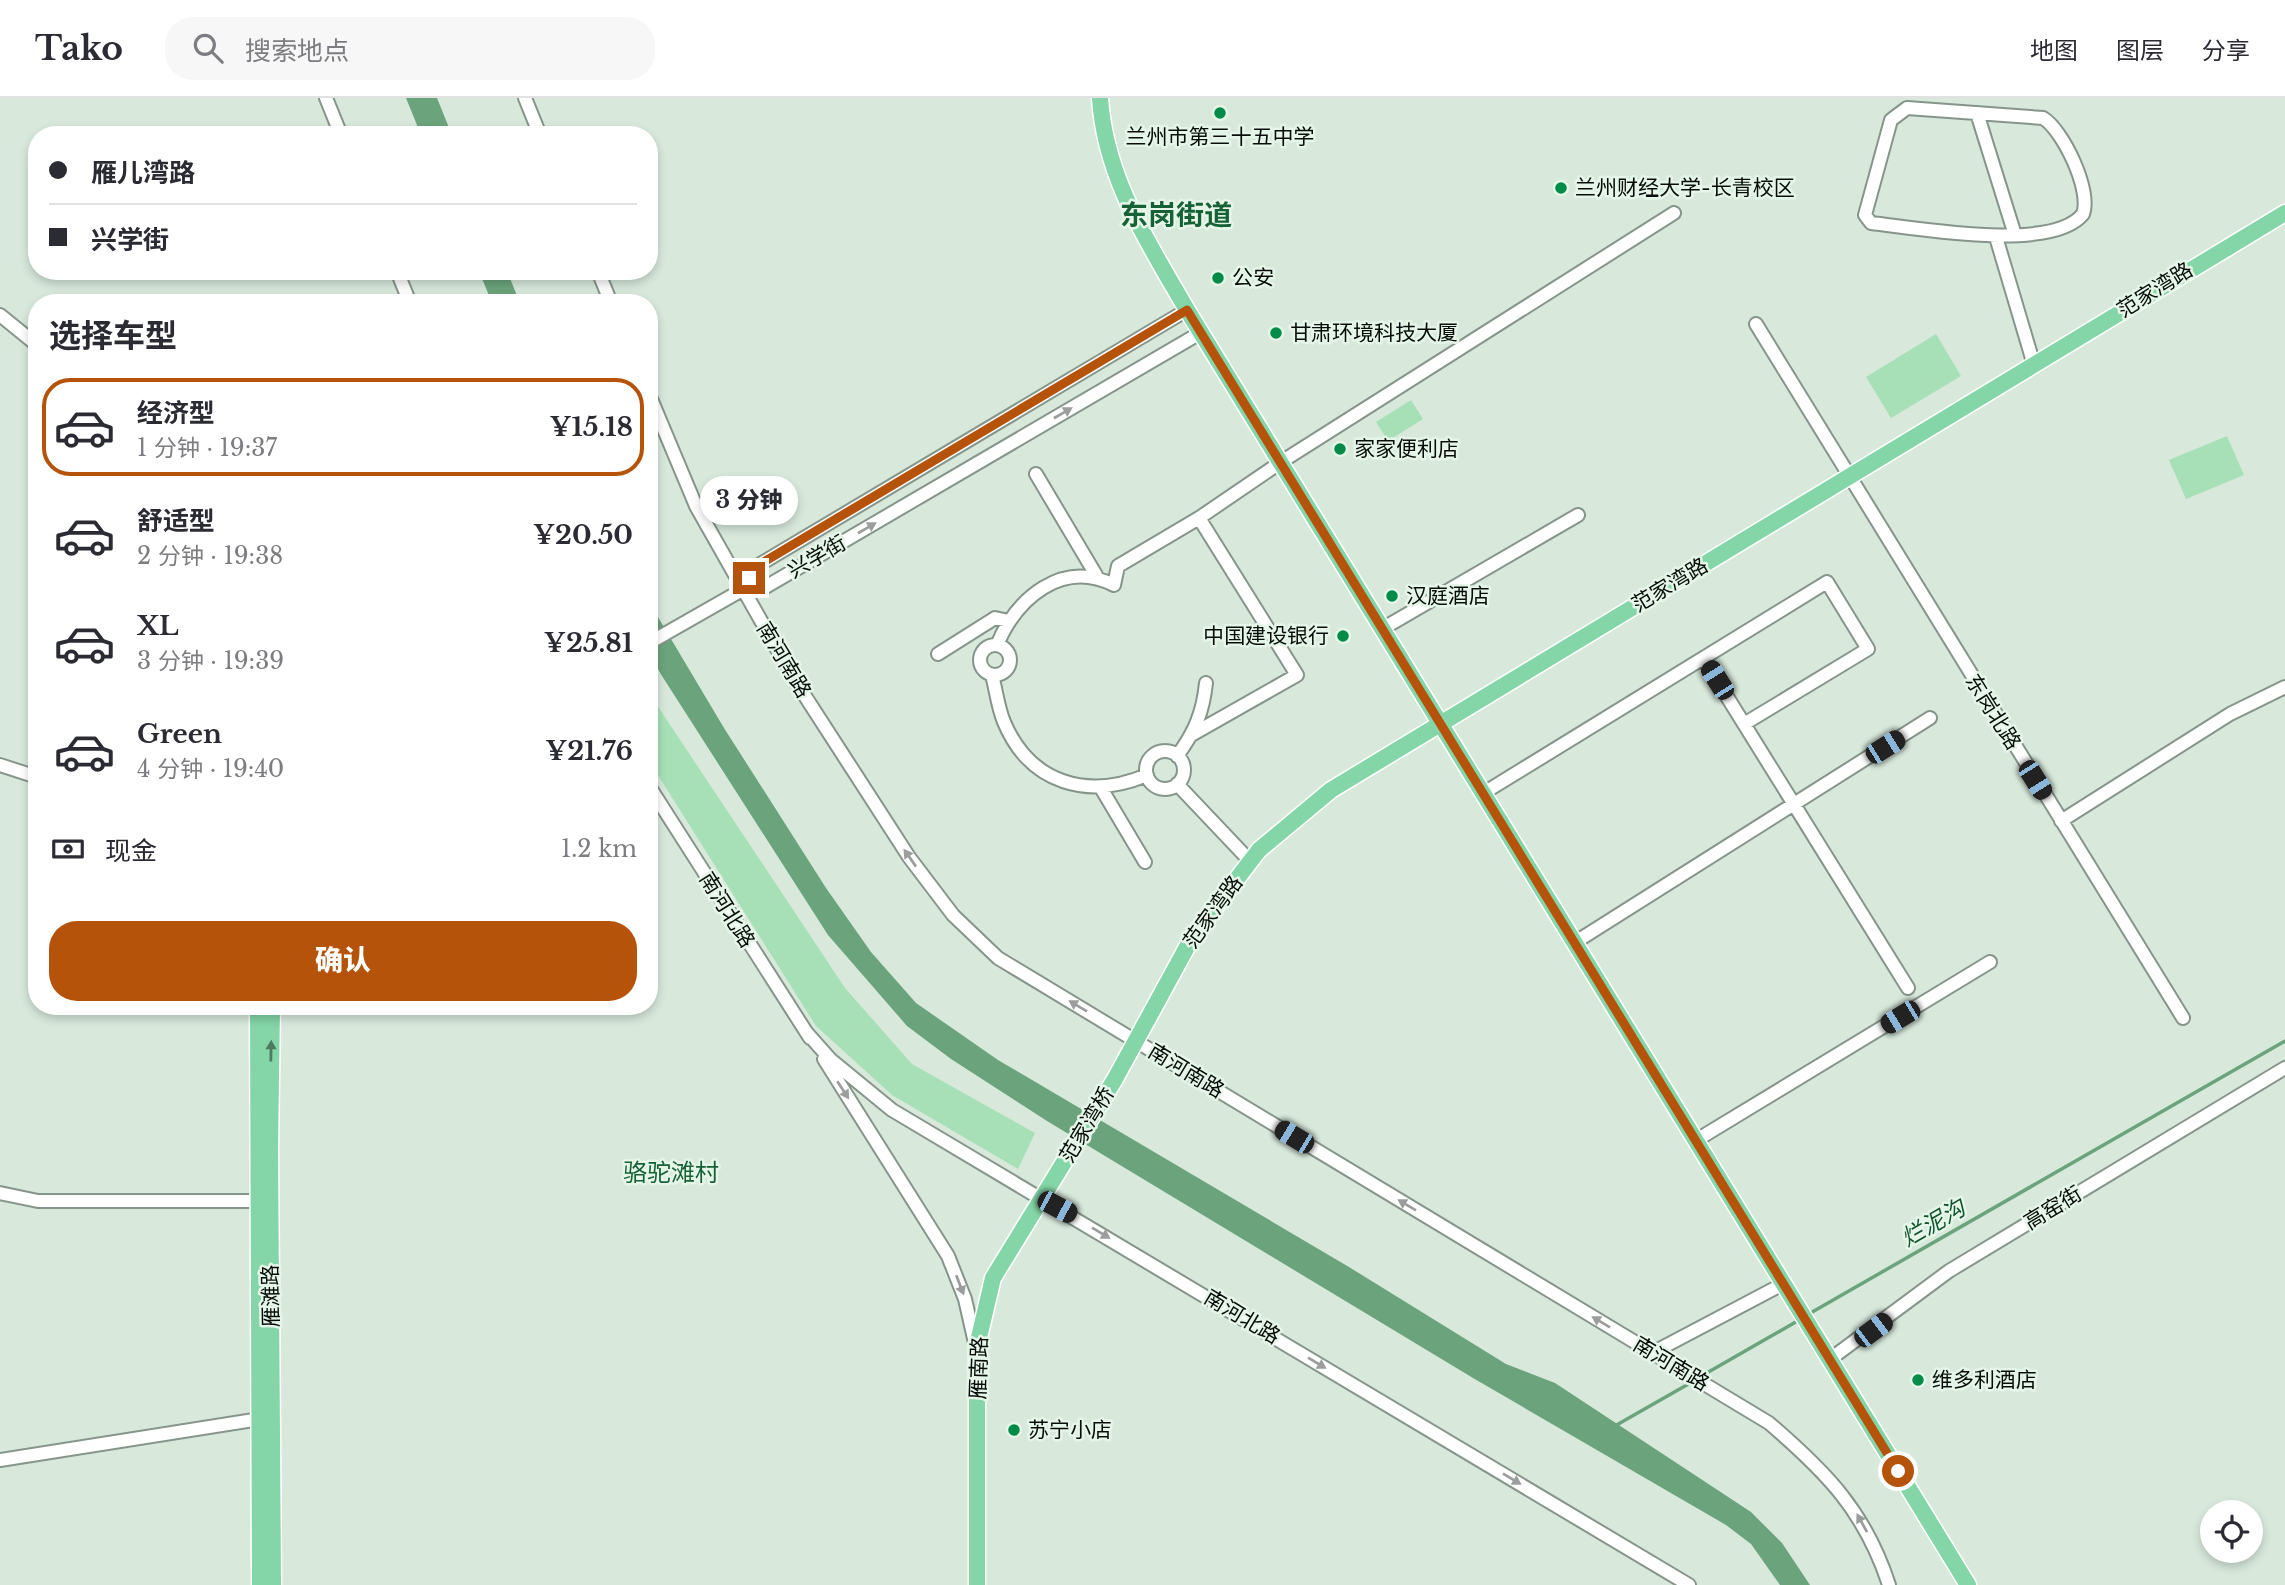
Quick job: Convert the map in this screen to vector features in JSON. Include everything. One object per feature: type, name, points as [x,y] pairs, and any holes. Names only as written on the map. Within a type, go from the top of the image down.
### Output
[{"type":"main road","points":[[1100,98],[1111,164],[1126,202],[1200,333],[1968,1585]]},
{"type":"main road","name":"范家湾路","points":[[1115,1079],[1193,936],[1259,850],[1331,790],[2198,263],[2285,213]]},
{"type":"main road","name":"雁滩路","points":[[258,1015],[260,1585]]},
{"type":"main road","name":"雁滩路","points":[[272,1015],[270,1149],[273,1585]]},
{"type":"main road","name":"范家湾桥","points":[[1060,1172],[1115,1079]]},
{"type":"main road","name":"雁南路","points":[[977,1585],[977,1358],[980,1327],[993,1278],[1060,1172]]},
{"type":"street","points":[[326,98],[337,126]]},
{"type":"street","points":[[525,98],[536,126]]},
{"type":"street","points":[[1907,108],[1977,113],[2034,116],[2050,122],[2085,190],[2083,214],[2072,225],[1996,237],[1871,223],[1865,215],[1895,114],[1907,108]]},
{"type":"street","points":[[1977,113],[2015,236]]},
{"type":"street","points":[[1036,474],[1096,575],[1114,585],[1118,566],[1199,519],[1281,462],[1674,213]]},
{"type":"street","points":[[1996,237],[2034,365]]},
{"type":"street","name":"兴学街","points":[[742,590],[757,566],[1187,310]]},
{"type":"street","points":[[0,315],[28,338]]},
{"type":"street","name":"东岗北路","points":[[1756,324],[1848,478],[2183,1018]]},
{"type":"street","name":"兴学街","points":[[742,590],[762,589],[1200,333]]},
{"type":"street","name":"南河南路","points":[[658,415],[696,506],[794,679],[909,857],[953,915],[998,958],[1769,1423],[1821,1468],[1852,1504],[1872,1541],[1889,1585]]},
{"type":"street","points":[[1382,629],[1578,515]]},
{"type":"street","points":[[1193,734],[1297,675],[1199,519]]},
{"type":"street","points":[[997,645],[1008,653],[1010,662],[1005,671],[992,675],[984,671],[980,658],[984,649],[997,645],[1021,604],[1043,587],[1068,578],[1096,575]]},
{"type":"street","points":[[1482,794],[1827,582],[1868,649],[1744,724]]},
{"type":"street","points":[[658,638],[742,590]]},
{"type":"street","points":[[938,654],[995,618],[1009,621]]},
{"type":"street","points":[[1703,658],[1908,988]]},
{"type":"street","points":[[992,675],[1004,722],[1029,764],[1058,780],[1101,788],[1125,784],[1147,775]]},
{"type":"street","points":[[1177,756],[1193,734],[1203,709],[1206,683]]},
{"type":"street","points":[[2061,821],[2230,714],[2285,687]]},
{"type":"street","points":[[1574,943],[1930,718]]},
{"type":"street","points":[[1167,751],[1177,756],[1183,770],[1177,784],[1162,789],[1152,784],[1147,775],[1147,765],[1157,753],[1167,751]]},
{"type":"street","points":[[0,765],[28,774]]},
{"type":"street","points":[[1177,784],[1251,861]]},
{"type":"street","points":[[1101,788],[1145,862]]},
{"type":"street","name":"南河北路","points":[[658,800],[948,1256],[965,1299],[977,1358]]},
{"type":"street","points":[[1695,1142],[1990,962]]},
{"type":"street","name":"南河北路","points":[[807,1033],[831,1060],[892,1110],[1689,1585]]},
{"type":"street","name":"高窑街","points":[[1829,1360],[1949,1271],[2285,1068]]},
{"type":"street","points":[[0,1193],[38,1202],[258,1201]]},
{"type":"street","points":[[1656,1355],[1786,1288]]},
{"type":"street","points":[[0,1460],[260,1419]]},
{"type":"shaded area","points":[[406,98],[437,98],[448,126],[417,126]]},
{"type":"shaded area","points":[[483,280],[511,280],[516,294],[488,294]]},
{"type":"shaded area","points":[[1936,334],[1961,376],[1891,418],[1866,377]]},
{"type":"shaded area","points":[[1411,400],[1423,419],[1388,441],[1376,422]]},
{"type":"shaded area","points":[[2227,436],[2244,475],[2186,499],[2169,460]]},
{"type":"shaded area","points":[[658,617],[724,728],[826,888],[871,952],[916,1003],[998,1060],[1349,1267],[1506,1364],[1555,1383],[1751,1512],[1782,1543],[1810,1585],[1780,1585],[1751,1544],[1726,1525],[1473,1378],[1047,1121],[951,1059],[907,1026],[828,935],[658,669]]},
{"type":"shaded area","points":[[658,707],[845,988],[912,1064],[1035,1133],[1018,1169],[892,1095],[816,1026],[658,775]]},
{"type":"waterway","name":"烂泥沟","points":[[1807,1315],[2285,1041]]},
{"type":"waterway","name":"烂泥沟","points":[[1698,1378],[1801,1319]]},
{"type":"waterway","name":"烂泥沟","points":[[1613,1427],[1692,1382]]},
{"type":"place","name":"兰州市第三十五中学","points":[[1220,113]]},
{"type":"place","name":"兰州财经大学-长青校区","points":[[1561,188]]},
{"type":"place","name":"公安","points":[[1218,278]]},
{"type":"place","name":"甘肃环境科技大厦","points":[[1276,333]]},
{"type":"place","name":"家家便利店","points":[[1340,449]]},
{"type":"place","name":"汉庭酒店","points":[[1392,596]]},
{"type":"place","name":"中国建设银行","points":[[1343,636]]},
{"type":"place","name":"维多利酒店","points":[[1918,1380]]},
{"type":"place","name":"苏宁小店","points":[[1014,1430]]},
{"type":"district","name":"东岗街道","points":[[1176,215]]},
{"type":"district","name":"骆驼滩村","points":[[671,1172]]},
{"type":"route","points":[[749,578],[757,566],[1187,310],[1898,1471]]}]
